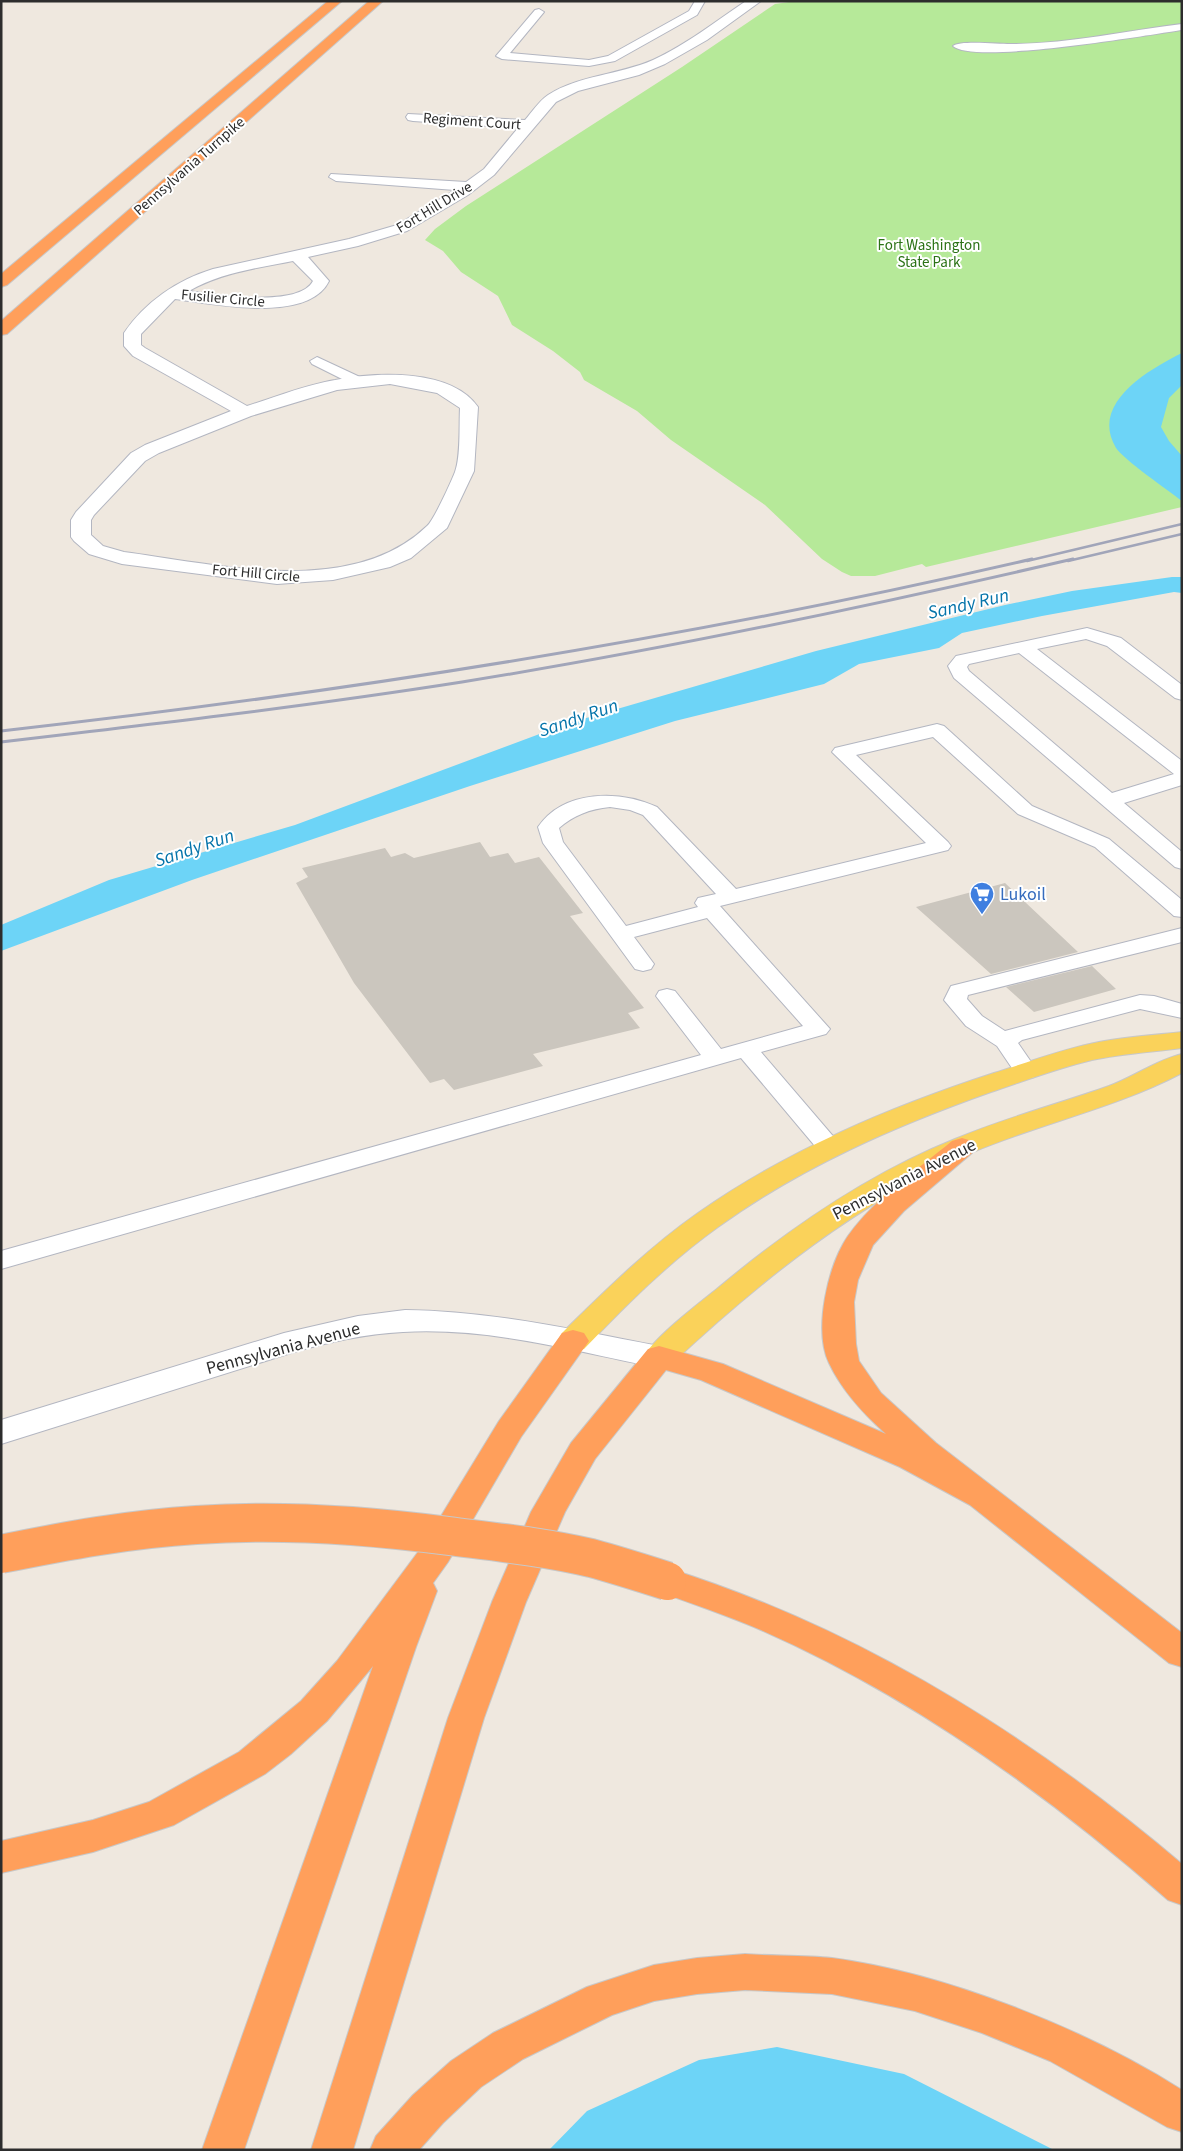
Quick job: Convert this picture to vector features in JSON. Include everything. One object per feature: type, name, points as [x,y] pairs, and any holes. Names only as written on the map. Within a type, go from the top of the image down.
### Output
[{"type":"highway","name":"Pennsylvania Turnpike","points":[[1,282],[336,1]]},
{"type":"highway","name":"Pennsylvania Turnpike","points":[[1,330],[377,1]]},
{"type":"highway","points":[[962,1147],[894,1204],[860,1241],[843,1280],[838,1322],[844,1362],[870,1401],[924,1451],[1182,1653]]},
{"type":"highway","points":[[1,1857],[93,1836],[161,1814],[252,1763],[314,1711],[350,1670],[436,1553],[510,1429],[573,1341]]},
{"type":"highway","points":[[332,2150],[466,1718],[509,1602],[548,1512],[584,1451],[659,1357],[712,1372],[912,1459],[983,1497]]},
{"type":"highway","points":[[1,1554],[107,1534],[166,1527],[221,1523],[332,1523],[388,1528],[511,1544],[580,1556],[667,1581],[773,1621],[911,1690],[1065,1792],[1144,1854],[1182,1888]]},
{"type":"highway","points":[[223,2150],[398,1647],[436,1553]]},
{"type":"highway","points":[[392,2150],[428,2108],[466,2074],[508,2046],[601,2000],[654,1983],[697,1976],[745,1972],[832,1976],[916,1993],[989,2017],[1065,2048],[1182,2113]]},
{"type":"main road","points":[[573,1341],[644,1272],[708,1220],[774,1177],[829,1147],[906,1113],[1026,1072],[1089,1053],[1182,1040]]},
{"type":"main road","name":"Pennsylvania Avenue","points":[[659,1357],[710,1309],[768,1261],[826,1219],[873,1191],[1003,1129],[1128,1089],[1182,1062]]},
{"type":"street","name":"Fort Hill Drive","points":[[245,412],[139,352],[134,346],[132,333],[172,294],[187,284],[219,272],[386,234],[402,228],[469,187],[489,172],[552,99],[564,91],[652,66],[755,1]]},
{"type":"street","name":"Regiment Court","points":[[413,117],[530,125]]},
{"type":"street","points":[[336,176],[469,187]]},
{"type":"street","name":"Fusilier Circle","points":[[172,294],[240,302],[271,302],[295,299],[317,289],[321,281],[296,255]]},
{"type":"street","name":"Fort Hill Circle","points":[[390,379],[428,385],[454,394],[469,407],[465,471],[438,528],[404,554],[360,570],[306,578],[277,578],[122,558],[96,550],[81,537],[80,520],[138,457],[168,442],[245,412],[335,385],[357,381],[390,379]]},
{"type":"street","name":"Pennsylvania Avenue","points":[[1,1432],[269,1348],[373,1324],[404,1321],[458,1322],[509,1328],[659,1357]]},
{"type":"lane","points":[[539,12],[502,56],[589,63],[611,59],[693,13],[700,1]]},
{"type":"lane","points":[[959,46],[992,49],[1030,47],[1182,27]]},
{"type":"lane","points":[[611,59],[652,66]]},
{"type":"lane","points":[[318,361],[357,381]]},
{"type":"lane","points":[[1182,694],[1114,642],[1087,633],[963,660],[957,666],[961,674],[1111,800],[1182,863]]},
{"type":"lane","points":[[1022,646],[1182,772]]},
{"type":"lane","points":[[1,1260],[818,1029],[706,903],[941,846],[842,752],[938,730],[1025,810],[1102,843],[1182,911]]},
{"type":"lane","points":[[1111,800],[1182,778]]},
{"type":"lane","points":[[643,964],[553,844],[548,827],[560,814],[589,804],[619,801],[637,804],[650,811],[731,897]]},
{"type":"lane","points":[[620,934],[712,910]]},
{"type":"lane","points":[[1026,1072],[1005,1041],[974,1021],[955,1000],[959,991],[1182,935]]},
{"type":"lane","points":[[667,996],[716,1058]]},
{"type":"lane","points":[[1005,1041],[1014,1035],[1140,1002],[1154,1003],[1182,1011]]},
{"type":"lane","points":[[746,1050],[829,1147]]},
{"type":"green space","name":"Fort Washington State Park","points":[[796,1],[1182,1],[1182,507],[926,567],[922,564],[875,576],[851,576],[822,559],[765,505],[671,440],[637,411],[584,380],[580,372],[553,351],[512,325],[498,296],[461,272],[443,251],[425,240],[435,229],[466,206],[682,67],[775,4]]},
{"type":"water","points":[[1182,353],[1182,385],[1169,398],[1161,427],[1169,441],[1182,456],[1182,501],[1120,453],[1110,432],[1110,416],[1117,402],[1140,378]]},
{"type":"water","points":[[1182,577],[1182,593],[1174,592],[1042,616],[962,633],[939,648],[859,664],[824,684],[675,721],[470,786],[192,880],[1,951],[1,925],[109,880],[295,825],[569,723],[816,651],[1005,605],[1072,591]]},
{"type":"water","points":[[777,2047],[904,2074],[1054,2150],[549,2150],[587,2111],[699,2060]]},
{"type":"building","points":[[480,842],[490,857],[508,853],[515,863],[539,857],[583,913],[570,916],[644,1008],[628,1013],[640,1028],[533,1054],[543,1066],[454,1090],[444,1079],[430,1083],[354,983],[296,883],[308,877],[302,868],[385,848],[391,857],[405,853],[414,858]]},
{"type":"building","points":[[1005,883],[1078,952],[991,974],[916,907]]},
{"type":"building","points":[[1092,966],[1116,989],[1034,1012],[1006,987]]},
{"type":"railway","points":[[1027,561],[1182,524]]},
{"type":"railway","points":[[1068,561],[1182,534]]},
{"type":"railway","points":[[1,731],[261,699],[519,660],[776,614],[1032,559]]},
{"type":"railway","points":[[1,742],[290,707],[405,691],[539,669],[769,626],[1073,559]]},
{"type":"place","name":"Lukoil","points":[[982,915]]},
{"type":"water label","name":"Sandy Run","points":[[968,603]]},
{"type":"water label","name":"Sandy Run","points":[[578,717]]},
{"type":"water label","name":"Sandy Run","points":[[194,847]]}]
